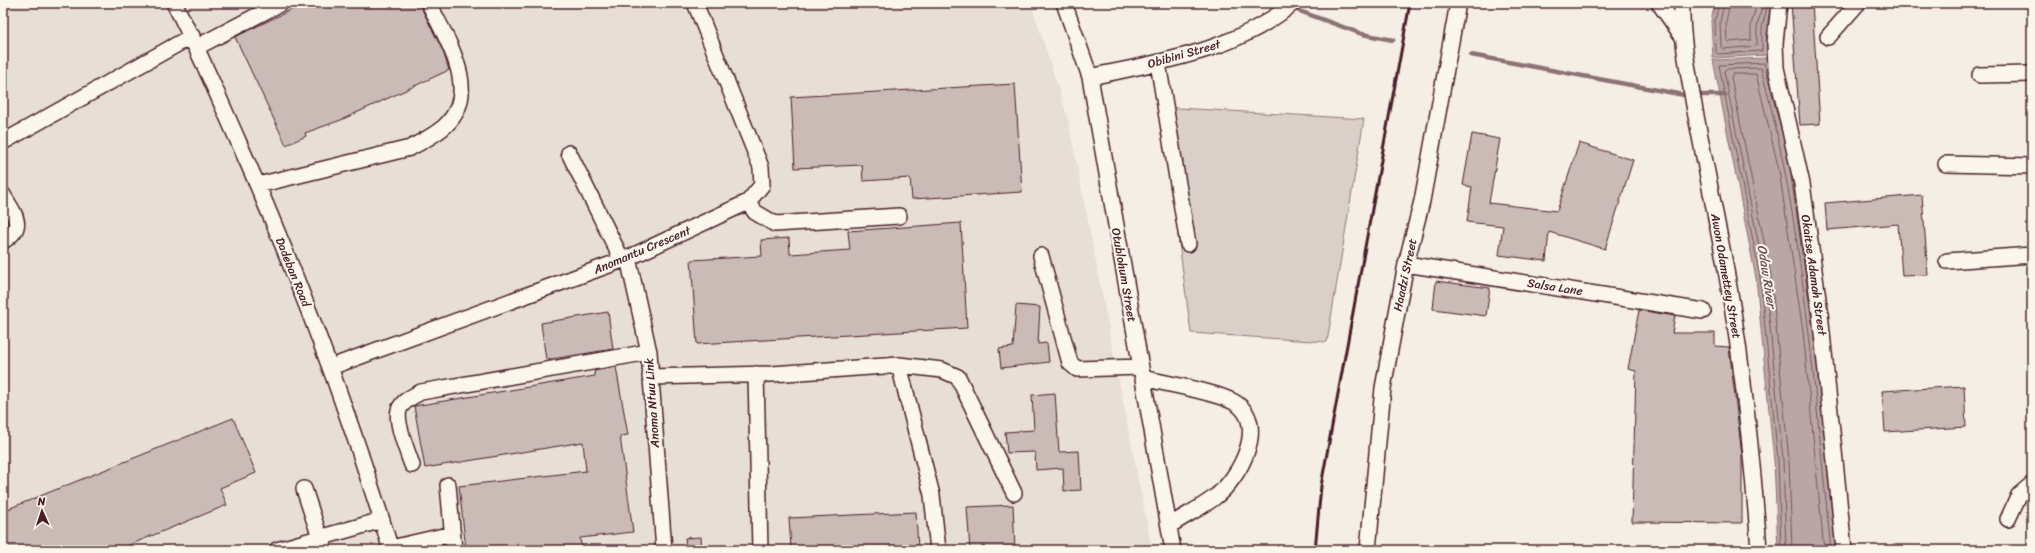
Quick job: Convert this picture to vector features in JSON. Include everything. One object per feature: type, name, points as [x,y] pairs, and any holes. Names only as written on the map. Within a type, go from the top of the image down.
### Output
[{"type":"street","name":"Dadeban Road","points":[[174,3],[194,42],[258,185],[331,367],[391,549]]},
{"type":"street","points":[[3,142],[194,42],[281,3]]},
{"type":"street","points":[[258,185],[410,148],[429,138],[447,124],[459,105],[463,87],[458,67],[429,3]]},
{"type":"street","name":"Otublohum Street","points":[[1064,3],[1090,77],[1173,550]]},
{"type":"street","name":"Obibini Street","points":[[1090,77],[1158,63],[1207,50],[1257,28],[1278,16],[1294,3]]},
{"type":"street","name":"Haadzi Street","points":[[1368,550],[1383,388],[1406,264],[1422,201],[1458,3]]},
{"type":"street","points":[[1659,3],[1683,37]]},
{"type":"street","name":"Awon Odamettey Street","points":[[1682,3],[1683,37],[1690,80],[1731,297],[1742,370],[1749,426],[1759,550]]},
{"type":"street","name":"Okaitse Adamah Street","points":[[1779,3],[1775,43],[1776,68],[1802,184],[1820,313],[1844,550]]},
{"type":"street","points":[[1828,37],[1858,3]]},
{"type":"street","name":"Anomantu Crescent","points":[[331,367],[625,259],[748,202],[762,185],[761,167],[699,5]]},
{"type":"street","points":[[1158,63],[1188,244]]},
{"type":"street","points":[[1980,75],[2032,74]]},
{"type":"street","name":"Anoma Ntuu Link","points":[[569,153],[625,259],[649,352],[664,550]]},
{"type":"street","points":[[1946,164],[2032,166]]},
{"type":"street","points":[[3,195],[15,215],[17,224],[12,236],[3,241]]},
{"type":"street","points":[[748,202],[755,212],[775,224],[899,216]]},
{"type":"street","points":[[1948,261],[2032,255]]},
{"type":"street","points":[[1041,256],[1070,363],[1077,369],[1142,373],[1224,397],[1242,408],[1250,423],[1250,442],[1230,480],[1216,496],[1169,526]]},
{"type":"street","name":"Salsa Lane","points":[[1406,264],[1703,311]]},
{"type":"street","points":[[412,465],[398,421],[399,410],[404,402],[420,392],[649,352]]},
{"type":"street","points":[[650,377],[756,374],[898,365],[942,370],[958,377],[1014,493]]},
{"type":"street","points":[[898,365],[932,495],[938,550]]},
{"type":"street","points":[[756,374],[760,550]]},
{"type":"street","points":[[2008,518],[2019,495],[2032,484]]},
{"type":"street","points":[[448,485],[454,550]]},
{"type":"street","points":[[304,489],[322,543]]},
{"type":"street","points":[[277,550],[322,543],[382,520]]},
{"type":"street","points":[[391,549],[452,534]]},
{"type":"shaded area","points":[[3,3],[1031,3],[1068,119],[1152,550],[3,550]]},
{"type":"shaded area","points":[[1161,107],[1364,119],[1327,342],[1191,333]]},
{"type":"water","points":[[1715,3],[1772,3],[1766,28],[1767,55],[1713,58],[1711,21]]},
{"type":"water","name":"Odaw River","points":[[1767,58],[1794,167],[1817,329],[1840,550],[1778,550],[1774,461],[1756,278],[1713,60]]},
{"type":"building","points":[[305,3],[419,3],[443,51],[449,70],[341,120],[305,133],[306,136],[286,145],[235,37]]},
{"type":"building","points":[[1791,3],[1812,3],[1820,124],[1800,125]]},
{"type":"building","points":[[1015,84],[1022,192],[912,199],[910,178],[863,181],[862,165],[795,168],[791,97]]},
{"type":"building","points":[[1472,134],[1500,139],[1489,203],[1557,211],[1579,143],[1633,160],[1605,249],[1549,232],[1546,261],[1499,255],[1503,226],[1467,222],[1472,187],[1463,185]]},
{"type":"building","points":[[1922,195],[1928,275],[1902,276],[1898,224],[1827,230],[1825,203]]},
{"type":"building","points":[[961,223],[967,328],[697,344],[691,260],[762,256],[761,240],[789,238],[790,254],[850,250],[848,231]]},
{"type":"building","points":[[1436,281],[1490,288],[1486,316],[1433,309]]},
{"type":"building","points":[[1016,305],[1040,307],[1038,344],[1047,343],[1049,362],[1001,368],[999,349],[1013,347]]},
{"type":"building","points":[[1639,310],[1675,316],[1672,333],[1715,333],[1715,346],[1729,347],[1742,455],[1742,523],[1632,522],[1636,371],[1628,369]]},
{"type":"building","points":[[608,312],[613,349],[546,360],[541,323]]},
{"type":"building","points":[[616,367],[628,435],[620,436],[633,532],[580,538],[582,550],[466,550],[459,486],[586,471],[583,442],[425,468],[414,406],[595,376],[594,371]]},
{"type":"building","points":[[1964,386],[1966,427],[1885,432],[1882,391]]},
{"type":"building","points":[[1055,393],[1059,452],[1079,451],[1081,490],[1064,491],[1063,468],[1036,470],[1035,452],[1007,453],[1005,432],[1034,430],[1032,395]]},
{"type":"building","points":[[233,418],[256,473],[220,488],[227,505],[117,550],[6,550],[3,542],[3,511]]},
{"type":"building","points":[[1013,505],[1015,550],[970,550],[967,507]]},
{"type":"building","points":[[916,512],[918,550],[791,550],[789,518]]},
{"type":"building","points":[[701,537],[702,550],[686,550],[685,538]]},
{"type":"waterway","points":[[1294,9],[1362,34],[1393,40]]},
{"type":"waterway","points":[[1471,55],[1684,95],[1725,95]]},
{"type":"railway","points":[[1315,550],[1321,486],[1410,3]]}]
